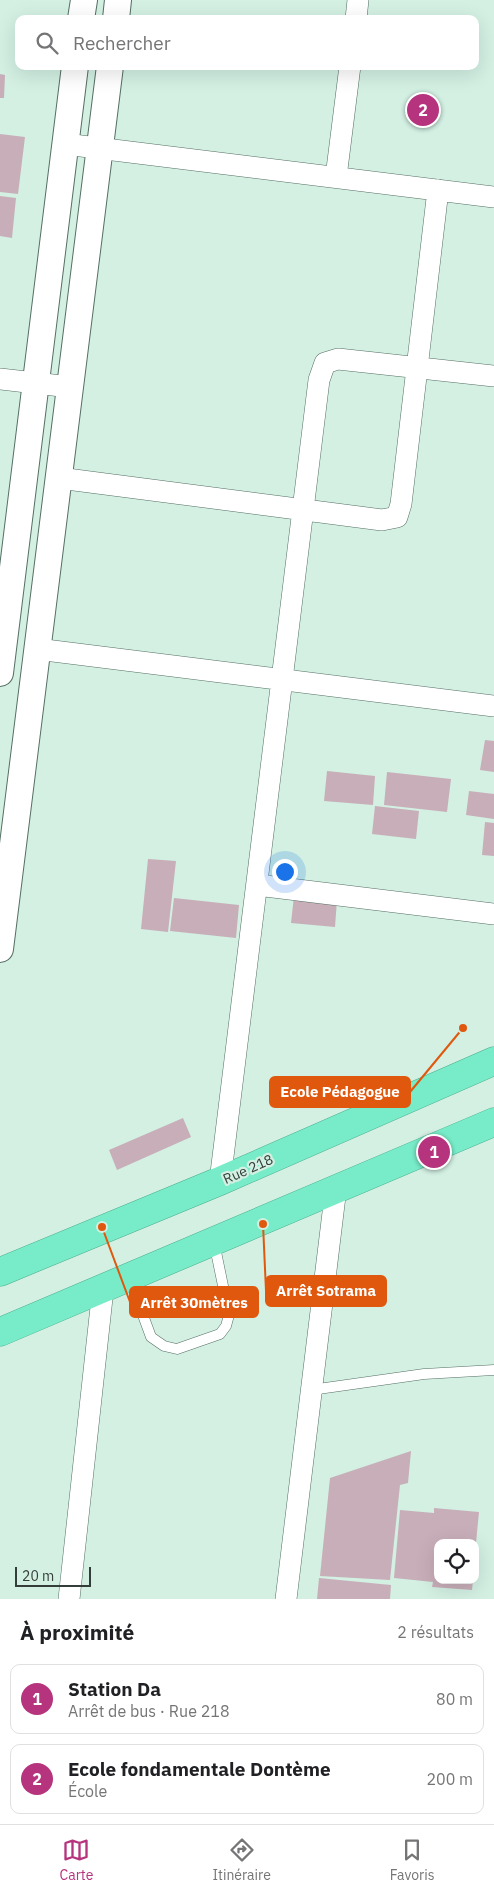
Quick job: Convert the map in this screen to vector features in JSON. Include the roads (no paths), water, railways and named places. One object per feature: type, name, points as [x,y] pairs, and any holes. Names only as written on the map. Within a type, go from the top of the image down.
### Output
[{"type":"highway","name":"Rue 218","points":[[0,1272],[220,1181],[494,1062]]},
{"type":"highway","points":[[0,1332],[494,1122]]},
{"type":"street","points":[[82,15],[84,0]]},
{"type":"street","points":[[116,15],[118,0]]},
{"type":"street","points":[[356,15],[358,0]]},
{"type":"street","points":[[0,673],[75,70]]},
{"type":"street","points":[[0,949],[110,70]]},
{"type":"street","points":[[336,177],[349,70]]},
{"type":"street","points":[[66,144],[494,197]]},
{"type":"street","points":[[59,478],[382,520],[397,517],[401,504],[438,190]]},
{"type":"street","points":[[220,1181],[320,380],[325,363],[338,359],[494,376]]},
{"type":"street","points":[[0,378],[70,387]]},
{"type":"street","points":[[37,649],[494,706]]},
{"type":"street","points":[[257,885],[494,914]]},
{"type":"street","points":[[286,1599],[336,1188]]},
{"type":"street","points":[[69,1599],[103,1289]]},
{"type":"lane","points":[[129,1277],[151,1337],[164,1346],[177,1350],[220,1334],[226,1326],[230,1315],[214,1241]]},
{"type":"lane","points":[[311,1390],[424,1374],[494,1370]]},
{"type":"place","name":"Ecole fondamentale Dontème","points":[[423,110]]},
{"type":"place","name":"Ecole Pédagogue","points":[[463,1028]]},
{"type":"place","name":"Station Da","points":[[434,1152]]},
{"type":"place","name":"Arrêt Sotrama","points":[[263,1224]]},
{"type":"place","name":"Arrêt 30mètres","points":[[102,1227]]}]
